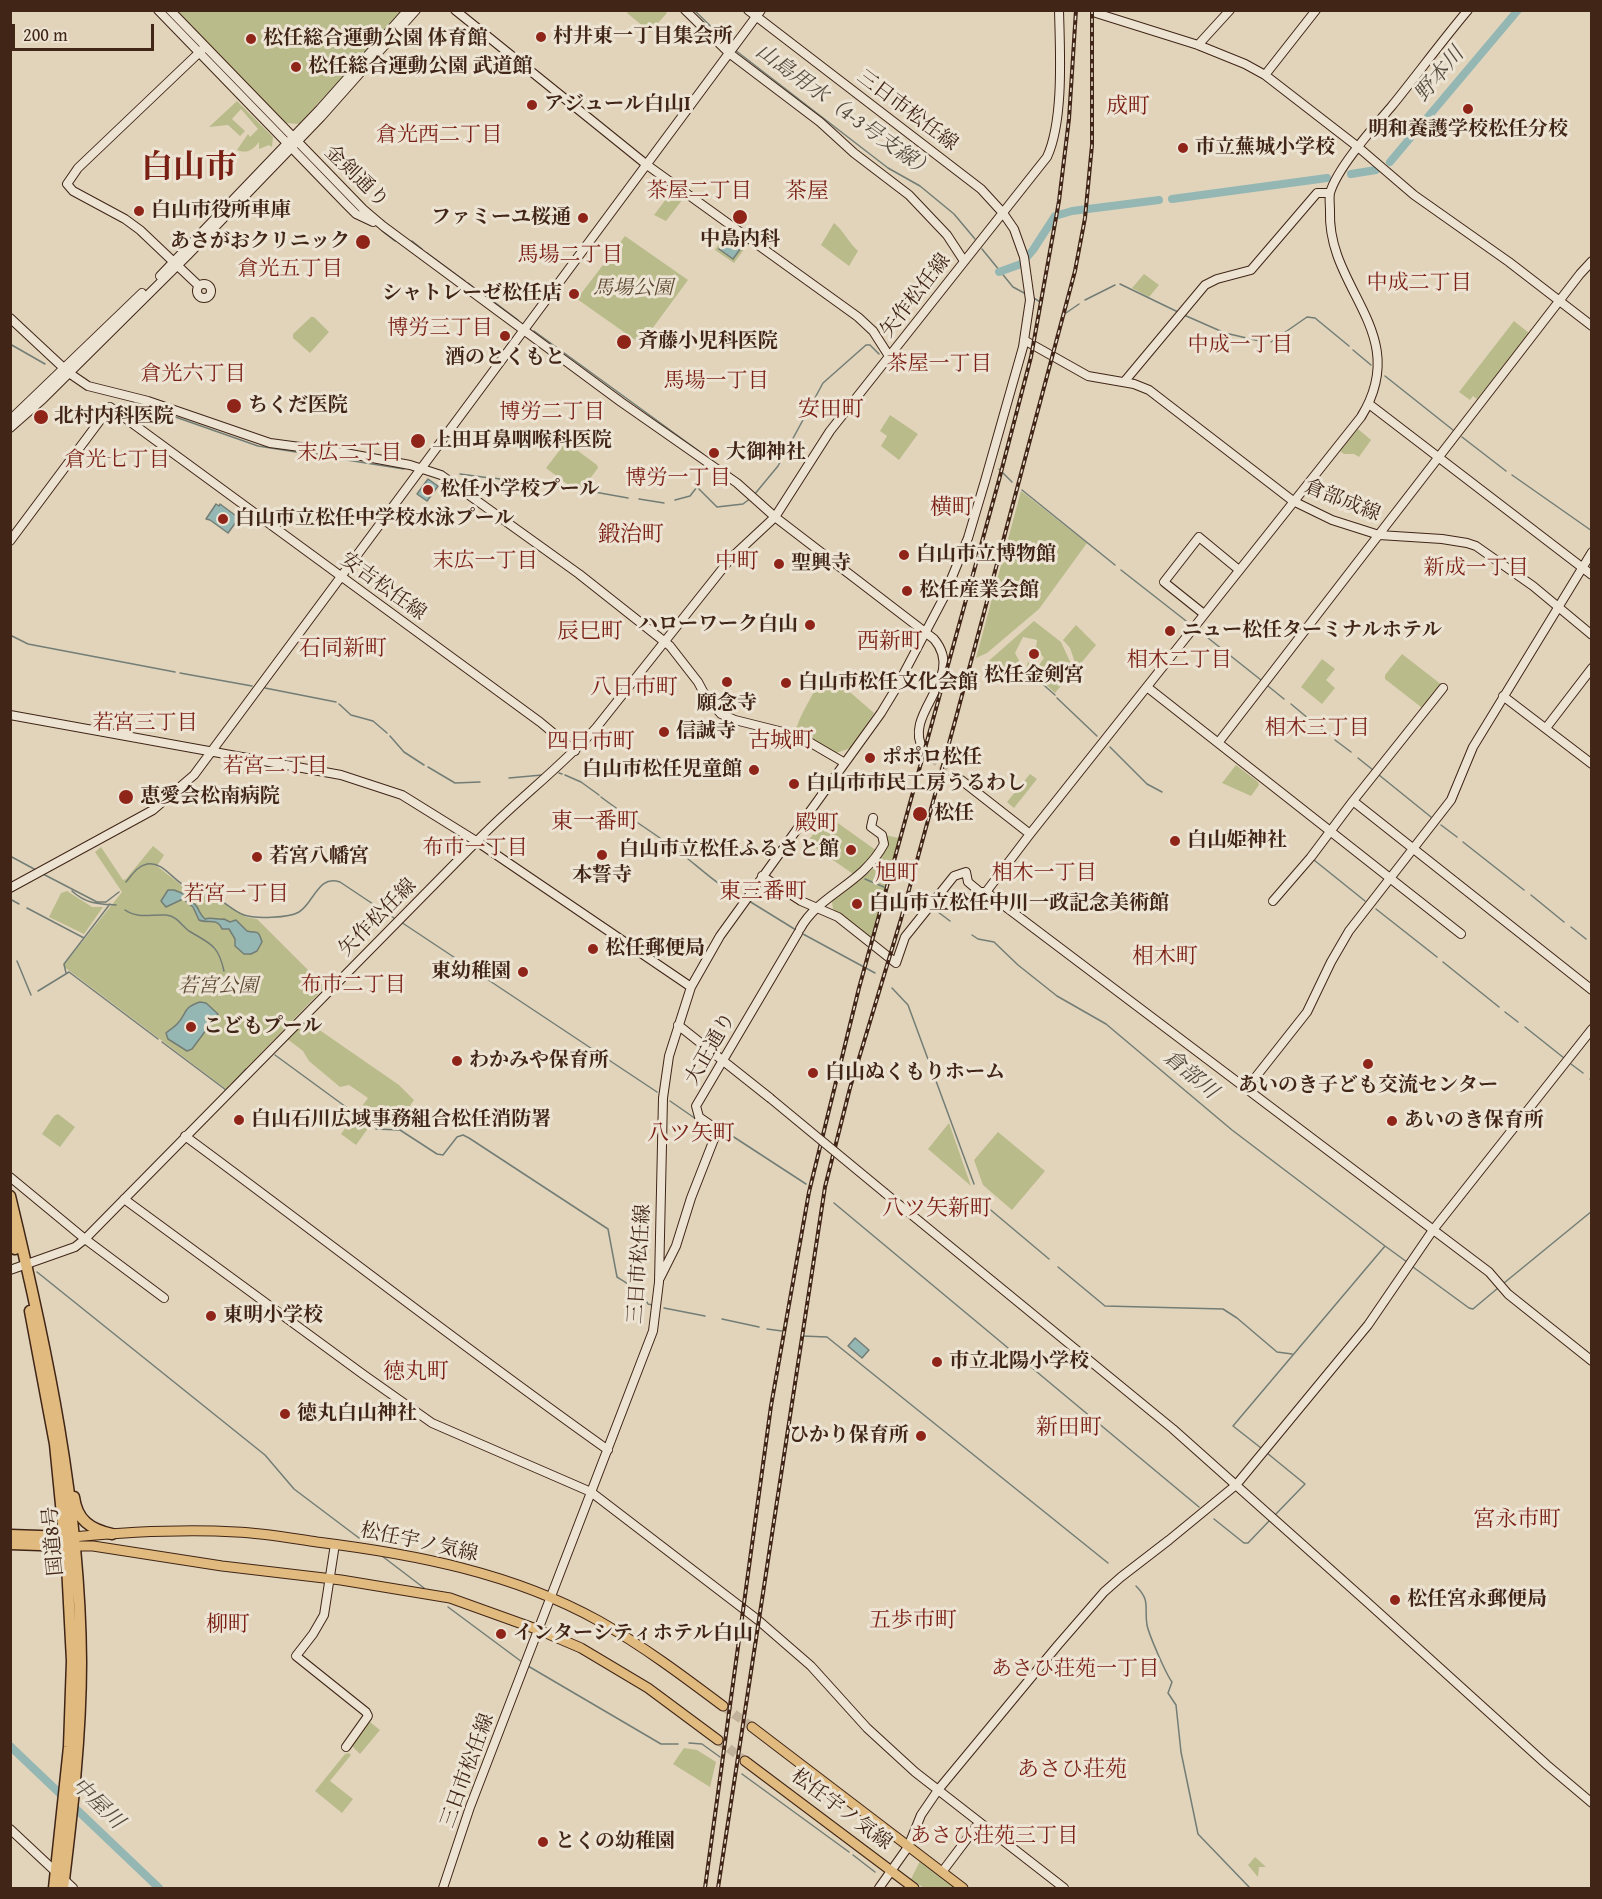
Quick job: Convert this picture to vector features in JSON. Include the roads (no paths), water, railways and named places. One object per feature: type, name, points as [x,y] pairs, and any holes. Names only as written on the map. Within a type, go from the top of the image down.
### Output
[{"type":"highway","name":"国道8号","points":[[10,1196],[19,1268],[36,1302],[50,1369],[63,1453],[81,1661],[77,1748],[54,1888]]},
{"type":"highway","name":"国道8号","points":[[10,1231],[34,1333],[55,1444],[69,1541]]},
{"type":"highway","points":[[63,1453],[68,1463],[79,1515],[87,1524],[112,1534]]},
{"type":"highway","points":[[10,1535],[69,1541]]},
{"type":"highway","points":[[10,1544],[69,1541]]},
{"type":"highway","name":"国道8号","points":[[63,1884],[67,1803]]},
{"type":"main road","name":"松任宇ノ気線","points":[[69,1541],[112,1534],[176,1531],[236,1532],[393,1552],[457,1567],[551,1599],[598,1621],[659,1658],[723,1706]]},
{"type":"main road","points":[[69,1541],[222,1566],[329,1579],[450,1598],[539,1630],[581,1648],[648,1688],[718,1740]]},
{"type":"main road","name":"松任宇ノ気線","points":[[752,1727],[963,1888]]},
{"type":"main road","name":"松任宇ノ気線","points":[[745,1761],[914,1888]]},
{"type":"street","points":[[158,10],[202,50]]},
{"type":"street","points":[[170,10],[202,50]]},
{"type":"street","points":[[291,143],[408,10]]},
{"type":"street","points":[[10,428],[176,263],[416,10]]},
{"type":"street","points":[[455,10],[647,165],[858,317],[873,331],[889,356]]},
{"type":"street","points":[[685,10],[854,153],[909,195],[945,234],[964,261]]},
{"type":"street","name":"矢作松任線","points":[[19,1268],[75,1247],[86,1239],[476,842],[575,751],[602,721],[663,641],[731,558],[775,517],[830,431],[1047,158],[1054,141],[1058,96],[1059,10]]},
{"type":"street","points":[[1198,45],[1230,10]]},
{"type":"street","points":[[1265,75],[1316,10]]},
{"type":"street","points":[[986,892],[1369,404],[1377,379],[1377,345],[1334,245],[1329,220],[1330,193],[1358,147],[1468,10]]},
{"type":"street","points":[[10,888],[153,810],[186,783],[211,753],[732,50],[755,12]]},
{"type":"street","name":"三日市松任線","points":[[443,1888],[470,1807],[653,1331],[659,1282],[663,1098],[669,1056],[691,987],[720,936],[881,713],[927,632],[968,538],[1024,340],[1030,296],[1025,261],[1014,230],[1003,213],[981,189],[755,12]]},
{"type":"street","points":[[1095,13],[1198,45],[1245,64],[1265,75],[1358,147],[1414,195],[1509,262],[1592,326]]},
{"type":"street","points":[[199,286],[133,225],[73,191],[67,184],[78,168],[202,50]]},
{"type":"street","name":"金剣通り","points":[[202,50],[356,214],[383,226],[736,483],[775,517],[927,632]]},
{"type":"street","points":[[1124,382],[1205,285],[1216,279],[1251,270],[1317,193],[1330,193]]},
{"type":"street","points":[[1218,743],[1592,261]]},
{"type":"street","points":[[10,318],[66,371],[88,386],[148,401],[270,443],[345,453],[422,468],[448,480],[603,592],[663,641],[683,662],[706,697],[721,714],[735,720],[799,736],[845,763]]},
{"type":"street","name":"倉部成線","points":[[1024,340],[1088,376],[1134,384],[1149,390],[1293,501],[1332,520],[1379,535],[1467,543],[1485,552],[1533,586],[1592,635]]},
{"type":"street","points":[[10,420],[66,371]]},
{"type":"street","points":[[10,541],[110,407],[111,393]]},
{"type":"street","points":[[1369,404],[1592,575]]},
{"type":"street","name":"安吉松任線","points":[[110,407],[540,722],[575,751]]},
{"type":"street","points":[[1204,614],[1164,582],[1199,537],[1239,570]]},
{"type":"street","points":[[1246,1088],[1306,1012],[1344,939],[1451,800],[1473,747],[1592,552]]},
{"type":"street","points":[[923,749],[918,738],[918,728],[935,693],[944,666],[939,645],[927,632]]},
{"type":"street","points":[[1546,728],[1592,668]]},
{"type":"street","points":[[1147,687],[1461,934]]},
{"type":"street","points":[[1273,901],[1311,857],[1443,688]]},
{"type":"street","points":[[1503,696],[1592,764]]},
{"type":"street","points":[[10,715],[341,775],[382,788],[415,802],[691,987]]},
{"type":"street","points":[[961,780],[1030,834]]},
{"type":"street","points":[[1353,801],[1592,990]]},
{"type":"street","name":"大正通り","points":[[659,1282],[676,1246],[691,1198],[716,1134],[715,1128],[696,1113],[696,1106],[811,913],[867,869],[881,849],[884,844],[882,835],[870,826],[873,818]]},
{"type":"street","points":[[762,876],[801,901],[838,917],[896,963],[906,937],[954,876],[966,872],[968,882],[980,892],[986,892],[1489,1272],[1520,1304],[1592,1361]]},
{"type":"street","points":[[678,1025],[1173,1429],[1592,1803]]},
{"type":"street","points":[[879,1888],[909,1847],[921,1815],[938,1790],[1058,1645],[1104,1592],[1236,1485],[1368,1325],[1433,1230],[1592,1029]]},
{"type":"street","points":[[185,1136],[357,1266],[608,1450]]},
{"type":"street","points":[[10,1177],[164,1298]]},
{"type":"street","points":[[124,1199],[308,1332],[364,1376],[432,1423],[591,1492],[758,1620],[811,1666],[867,1728],[938,1790],[1064,1888]]},
{"type":"street","points":[[335,1544],[324,1615],[296,1656],[366,1712],[368,1716],[346,1747]]},
{"type":"street","points":[[942,1872],[979,1823]]},
{"type":"street","points":[[10,1830],[55,1871],[63,1884],[72,1888]]},
{"type":"water","points":[[727,238],[741,248],[733,259],[719,249]]},
{"type":"water","name":"松任小学校プール","points":[[428,479],[438,486],[427,501],[417,494]]},
{"type":"water","name":"白山市立松任中学校水泳プール","points":[[216,504],[219,506],[220,504],[239,518],[228,533],[206,519]]},
{"type":"water","points":[[168,890],[184,894],[205,919],[224,919],[230,922],[236,920],[247,931],[257,932],[262,942],[257,951],[244,954],[235,946],[235,939],[229,929],[222,929],[215,922],[199,920],[193,907],[183,899],[166,907],[161,901]]},
{"type":"water","name":"こどもプール","points":[[200,1002],[206,1003],[218,1014],[192,1049],[187,1051],[168,1039],[166,1033],[177,1024],[188,1008]]},
{"type":"water","points":[[855,1338],[869,1350],[862,1358],[848,1346]]},
{"type":"waterway","name":"山島用水（4-3号支線）","points":[[694,10],[730,45]]},
{"type":"waterway","name":"野本川","points":[[1390,162],[1518,10]]},
{"type":"waterway","name":"山島用水（4-3号支線）","points":[[735,50],[888,168],[920,186],[954,214],[975,239]]},
{"type":"waterway","name":"野本川","points":[[1351,174],[1376,170]]},
{"type":"waterway","name":"野本川","points":[[1172,199],[1327,178]]},
{"type":"waterway","name":"野本川","points":[[999,272],[1021,264],[1055,216],[1072,211],[1159,200]]},
{"type":"waterway","points":[[382,231],[395,241]]},
{"type":"waterway","points":[[412,241],[422,249]]},
{"type":"waterway","name":"山島用水（4-3号支線）","points":[[982,249],[1013,287],[1026,294]]},
{"type":"waterway","points":[[427,253],[465,281]]},
{"type":"waterway","points":[[468,283],[481,293]]},
{"type":"waterway","points":[[1120,284],[1178,312]]},
{"type":"waterway","points":[[1085,300],[1115,285]]},
{"type":"waterway","points":[[485,295],[518,320]]},
{"type":"waterway","points":[[1032,297],[1042,303]]},
{"type":"waterway","points":[[1066,313],[1079,304]]},
{"type":"waterway","points":[[1184,315],[1225,333],[1264,342]]},
{"type":"waterway","points":[[1271,342],[1307,317],[1315,318],[1349,346]]},
{"type":"waterway","points":[[534,331],[703,454]]},
{"type":"waterway","points":[[10,344],[45,364]]},
{"type":"waterway","points":[[754,495],[778,466],[823,383],[866,345],[870,345],[879,354]]},
{"type":"waterway","points":[[1353,350],[1371,365]]},
{"type":"waterway","points":[[1385,376],[1453,430]]},
{"type":"waterway","points":[[147,407],[258,446],[404,469]]},
{"type":"waterway","points":[[1462,437],[1506,471]]},
{"type":"waterway","points":[[999,469],[1012,482]]},
{"type":"waterway","points":[[460,474],[490,478]]},
{"type":"waterway","points":[[1512,475],[1592,531]]},
{"type":"waterway","points":[[494,478],[511,481]]},
{"type":"waterway","points":[[522,483],[582,490]]},
{"type":"waterway","points":[[675,500],[690,496],[697,487],[717,507],[743,504],[751,498]]},
{"type":"waterway","points":[[1022,490],[1115,565]]},
{"type":"waterway","points":[[589,491],[628,498]]},
{"type":"waterway","points":[[639,499],[664,503]]},
{"type":"waterway","points":[[812,552],[852,581]]},
{"type":"waterway","points":[[1121,570],[1190,624]]},
{"type":"waterway","points":[[1198,630],[1261,680]]},
{"type":"waterway","points":[[10,635],[28,644],[175,672]]},
{"type":"waterway","points":[[989,672],[1018,679],[1037,679],[1055,695]]},
{"type":"waterway","points":[[180,673],[252,686]]},
{"type":"waterway","points":[[1268,686],[1284,699]]},
{"type":"waterway","points":[[265,688],[336,702]]},
{"type":"waterway","points":[[1057,698],[1097,736]]},
{"type":"waterway","points":[[339,704],[351,715],[373,721],[387,733]]},
{"type":"waterway","points":[[1291,704],[1309,719]]},
{"type":"waterway","points":[[1315,724],[1329,735]]},
{"type":"waterway","points":[[390,736],[404,752],[424,765]]},
{"type":"waterway","points":[[1335,740],[1351,752]]},
{"type":"waterway","points":[[1110,747],[1147,784],[1162,792]]},
{"type":"waterway","points":[[1358,758],[1373,770]]},
{"type":"waterway","points":[[428,767],[455,783],[480,782]]},
{"type":"waterway","points":[[509,778],[542,775]]},
{"type":"waterway","points":[[565,775],[581,782],[599,795]]},
{"type":"waterway","points":[[1379,775],[1431,817]]},
{"type":"waterway","points":[[601,797],[742,898]]},
{"type":"waterway","points":[[1441,825],[1457,837]]},
{"type":"waterway","points":[[1463,842],[1524,890]]},
{"type":"waterway","points":[[10,856],[36,870]]},
{"type":"waterway","points":[[1314,860],[1365,901]]},
{"type":"waterway","points":[[126,882],[140,867],[147,864],[157,865],[186,887],[220,900],[244,915],[280,917],[299,912],[321,886],[333,881],[340,882],[394,918]]},
{"type":"waterway","points":[[43,874],[97,902],[106,902],[119,892]]},
{"type":"waterway","name":"倉部川","points":[[865,879],[884,887]]},
{"type":"waterway","points":[[72,891],[88,901],[116,905]]},
{"type":"waterway","name":"倉部川","points":[[913,894],[927,904]]},
{"type":"waterway","points":[[1531,895],[1564,922]]},
{"type":"waterway","points":[[10,899],[19,904]]},
{"type":"waterway","points":[[749,901],[796,930]]},
{"type":"waterway","points":[[66,973],[64,964],[110,904]]},
{"type":"waterway","points":[[27,908],[84,938]]},
{"type":"waterway","points":[[934,909],[950,921]]},
{"type":"waterway","points":[[1376,909],[1437,957]]},
{"type":"waterway","points":[[125,910],[140,915],[173,917],[216,950],[224,971]]},
{"type":"waterway","points":[[401,922],[657,1092]]},
{"type":"waterway","points":[[1571,927],[1586,939]]},
{"type":"waterway","points":[[803,934],[875,973]]},
{"type":"waterway","name":"倉部川","points":[[972,935],[978,939],[994,942],[1018,965],[1057,996],[1106,1024],[1232,1130],[1385,1246]]},
{"type":"waterway","points":[[17,961],[31,995]]},
{"type":"waterway","points":[[1443,962],[1499,1007]]},
{"type":"waterway","points":[[38,991],[69,972],[158,1039]]},
{"type":"waterway","points":[[892,988],[908,1005],[974,1184]]},
{"type":"waterway","points":[[1505,1012],[1518,1022]]},
{"type":"waterway","points":[[1525,1027],[1564,1058]]},
{"type":"waterway","points":[[162,1042],[226,1090],[229,1087]]},
{"type":"waterway","points":[[252,1064],[267,1049]]},
{"type":"waterway","points":[[275,1055],[372,1126]]},
{"type":"waterway","points":[[1571,1064],[1583,1073]]},
{"type":"waterway","points":[[233,1083],[246,1069]]},
{"type":"waterway","points":[[670,1101],[696,1119]]},
{"type":"waterway","points":[[720,1128],[806,1184]]},
{"type":"waterway","points":[[376,1129],[400,1130],[437,1154],[443,1155],[457,1137],[463,1135],[469,1138],[608,1229],[617,1277],[635,1289],[648,1304],[652,1305]]},
{"type":"waterway","points":[[980,1201],[1049,1259]]},
{"type":"waterway","points":[[834,1203],[1199,1507]]},
{"type":"waterway","points":[[1504,1283],[1592,1211]]},
{"type":"waterway","points":[[1261,1448],[1233,1426],[1385,1246],[1407,1262]]},
{"type":"waterway","points":[[1058,1267],[1105,1306],[1223,1309],[1277,1352],[1292,1354]]},
{"type":"waterway","points":[[1413,1267],[1473,1309],[1498,1288]]},
{"type":"waterway","points":[[37,1272],[265,1455],[294,1489],[359,1538]]},
{"type":"waterway","points":[[664,1308],[705,1316]]},
{"type":"waterway","points":[[722,1319],[759,1327]]},
{"type":"waterway","points":[[767,1329],[782,1331]]},
{"type":"waterway","points":[[802,1336],[827,1337],[1108,1563]]},
{"type":"waterway","points":[[1267,1453],[1305,1484],[1274,1516]]},
{"type":"waterway","points":[[1214,1519],[1244,1543],[1248,1543],[1270,1520]]},
{"type":"waterway","points":[[382,1556],[424,1588]]},
{"type":"waterway","points":[[1136,1586],[1144,1596],[1147,1625],[1172,1682],[1168,1693],[1176,1705],[1181,1752],[1198,1834],[1250,1888]]},
{"type":"waterway","points":[[448,1607],[522,1662]]},
{"type":"waterway","points":[[528,1666],[661,1744],[678,1744]]},
{"type":"waterway","points":[[689,1743],[702,1744],[720,1757]]},
{"type":"waterway","name":"中屋川","points":[[10,1746],[159,1888]]},
{"type":"waterway","points":[[742,1774],[849,1852]]},
{"type":"waterway","points":[[853,1855],[875,1872]]},
{"type":"tunnel","points":[[923,749],[961,780]]},
{"type":"tunnel","points":[[723,1706],[752,1727]]},
{"type":"tunnel","points":[[718,1740],[745,1761]]},
{"type":"railway","points":[[705,1888],[771,1406],[809,1192],[859,988],[1031,357],[1059,201],[1069,119],[1076,10]]},
{"type":"railway","points":[[718,1888],[825,1187],[850,1088],[901,919],[957,714],[1075,271],[1085,218],[1092,145],[1092,10]]},
{"type":"place","name":"村井東一丁目集会所","points":[[541,37]]},
{"type":"place","name":"松任総合運動公園 体育館","points":[[251,39]]},
{"type":"place","name":"松任総合運動公園 武道館","points":[[296,67]]},
{"type":"place","name":"アジュール白山Ⅰ","points":[[532,105]]},
{"type":"place","name":"明和養護学校松任分校","points":[[1468,109]]},
{"type":"place","name":"市立蕪城小学校","points":[[1183,148]]},
{"type":"place","name":"白山市役所車庫","points":[[139,211]]},
{"type":"place","name":"中島内科","points":[[740,217]]},
{"type":"place","name":"ファミーユ桜通","points":[[583,218]]},
{"type":"place","name":"あさがおクリニック","points":[[363,242]]},
{"type":"place","name":"シャトレーゼ松任店","points":[[574,294]]},
{"type":"place","name":"酒のとくもと","points":[[505,336]]},
{"type":"place","name":"斉藤小児科医院","points":[[624,342]]},
{"type":"place","name":"ちくだ医院","points":[[234,406]]},
{"type":"place","name":"北村内科医院","points":[[41,417]]},
{"type":"place","name":"上田耳鼻咽喉科医院","points":[[418,441]]},
{"type":"place","name":"大御神社","points":[[714,453]]},
{"type":"place","name":"松任小学校プール","points":[[428,490]]},
{"type":"place","name":"白山市立松任中学校水泳プール","points":[[223,519]]},
{"type":"place","name":"白山市立博物館","points":[[904,555]]},
{"type":"place","name":"聖興寺","points":[[779,564]]},
{"type":"place","name":"松任産業会館","points":[[907,591]]},
{"type":"place","name":"ハローワーク白山","points":[[810,625]]},
{"type":"place","name":"ニュー松任ターミナルホテル","points":[[1170,631]]},
{"type":"place","name":"松任金剣宮","points":[[1034,654]]},
{"type":"place","name":"願念寺","points":[[727,682]]},
{"type":"place","name":"白山市松任文化会館","points":[[786,683]]},
{"type":"place","name":"信誠寺","points":[[664,732]]},
{"type":"place","name":"ポポロ松任","points":[[870,758]]},
{"type":"place","name":"白山市松任児童館","points":[[754,770]]},
{"type":"place","name":"白山市市民工房うるわし","points":[[794,784]]},
{"type":"place","name":"恵愛会松南病院","points":[[126,797]]},
{"type":"place","name":"松任","points":[[920,814]]},
{"type":"place","name":"白山姫神社","points":[[1175,841]]},
{"type":"place","name":"白山市立松任ふるさと館","points":[[851,850]]},
{"type":"place","name":"本誓寺","points":[[602,855]]},
{"type":"place","name":"若宮八幡宮","points":[[257,857]]},
{"type":"place","name":"白山市立松任中川一政記念美術館","points":[[857,904]]},
{"type":"place","name":"松任郵便局","points":[[593,949]]},
{"type":"place","name":"東幼稚園","points":[[523,972]]},
{"type":"place","name":"こどもプール","points":[[191,1027]]},
{"type":"place","name":"わかみや保育所","points":[[457,1061]]},
{"type":"place","name":"あいのき子ども交流センター","points":[[1368,1064]]},
{"type":"place","name":"白山ぬくもりホーム","points":[[813,1073]]},
{"type":"place","name":"白山石川広域事務組合松任消防署","points":[[239,1120]]},
{"type":"place","name":"あいのき保育所","points":[[1392,1121]]},
{"type":"place","name":"東明小学校","points":[[211,1316]]},
{"type":"place","name":"市立北陽小学校","points":[[937,1362]]},
{"type":"place","name":"徳丸白山神社","points":[[285,1414]]},
{"type":"place","name":"ひかり保育所","points":[[921,1436]]},
{"type":"place","name":"松任宮永郵便局","points":[[1395,1600]]},
{"type":"place","name":"インターシティホテル白山","points":[[501,1634]]},
{"type":"place","name":"とくの幼稚園","points":[[543,1842]]},
{"type":"district","name":"成町","points":[[1128,107]]},
{"type":"district","name":"倉光西二丁目","points":[[439,136]]},
{"type":"district","name":"白山市","points":[[189,169]]},
{"type":"district","name":"茶屋二丁目","points":[[699,192]]},
{"type":"district","name":"茶屋","points":[[807,192]]},
{"type":"district","name":"馬場二丁目","points":[[570,256]]},
{"type":"district","name":"倉光五丁目","points":[[290,270]]},
{"type":"district","name":"中成二丁目","points":[[1419,284]]},
{"type":"district","name":"博労三丁目","points":[[440,329]]},
{"type":"district","name":"中成一丁目","points":[[1240,346]]},
{"type":"district","name":"茶屋一丁目","points":[[939,365]]},
{"type":"district","name":"倉光六丁目","points":[[193,375]]},
{"type":"district","name":"馬場一丁目","points":[[716,382]]},
{"type":"district","name":"安田町","points":[[831,410]]},
{"type":"district","name":"博労二丁目","points":[[552,413]]},
{"type":"district","name":"末広二丁目","points":[[349,454]]},
{"type":"district","name":"倉光七丁目","points":[[117,461]]},
{"type":"district","name":"博労一丁目","points":[[678,479]]},
{"type":"district","name":"横町","points":[[952,508]]},
{"type":"district","name":"鍛治町","points":[[631,535]]},
{"type":"district","name":"末広一丁目","points":[[485,562]]},
{"type":"district","name":"中町","points":[[737,562]]},
{"type":"district","name":"新成一丁目","points":[[1476,569]]},
{"type":"district","name":"辰巳町","points":[[590,632]]},
{"type":"district","name":"西新町","points":[[890,642]]},
{"type":"district","name":"石同新町","points":[[343,649]]},
{"type":"district","name":"相木二丁目","points":[[1179,661]]},
{"type":"district","name":"八日市町","points":[[634,688]]},
{"type":"district","name":"若宮三丁目","points":[[145,724]]},
{"type":"district","name":"相木三丁目","points":[[1317,729]]},
{"type":"district","name":"古城町","points":[[781,741]]},
{"type":"district","name":"四日市町","points":[[591,742]]},
{"type":"district","name":"若宮二丁目","points":[[275,767]]},
{"type":"district","name":"東一番町","points":[[595,822]]},
{"type":"district","name":"殿町","points":[[817,824]]},
{"type":"district","name":"布市一丁目","points":[[475,849]]},
{"type":"district","name":"旭町","points":[[897,874]]},
{"type":"district","name":"相木一丁目","points":[[1044,874]]},
{"type":"district","name":"東三番町","points":[[763,892]]},
{"type":"district","name":"若宮一丁目","points":[[236,895]]},
{"type":"district","name":"相木町","points":[[1165,957]]},
{"type":"district","name":"布市二丁目","points":[[353,986]]},
{"type":"district","name":"八ツ矢町","points":[[691,1134]]},
{"type":"district","name":"八ツ矢新町","points":[[937,1209]]},
{"type":"district","name":"徳丸町","points":[[416,1372]]},
{"type":"district","name":"新田町","points":[[1069,1428]]},
{"type":"district","name":"宮永市町","points":[[1517,1520]]},
{"type":"district","name":"五歩市町","points":[[913,1621]]},
{"type":"district","name":"柳町","points":[[228,1625]]},
{"type":"district","name":"あさひ荘苑一丁目","points":[[1075,1670]]},
{"type":"district","name":"あさひ荘苑","points":[[1072,1770]]},
{"type":"district","name":"あさひ荘苑三丁目","points":[[994,1837]]},
{"type":"park label","name":"馬場公園","points":[[633,289]]},
{"type":"park label","name":"若宮公園","points":[[218,987]]}]
